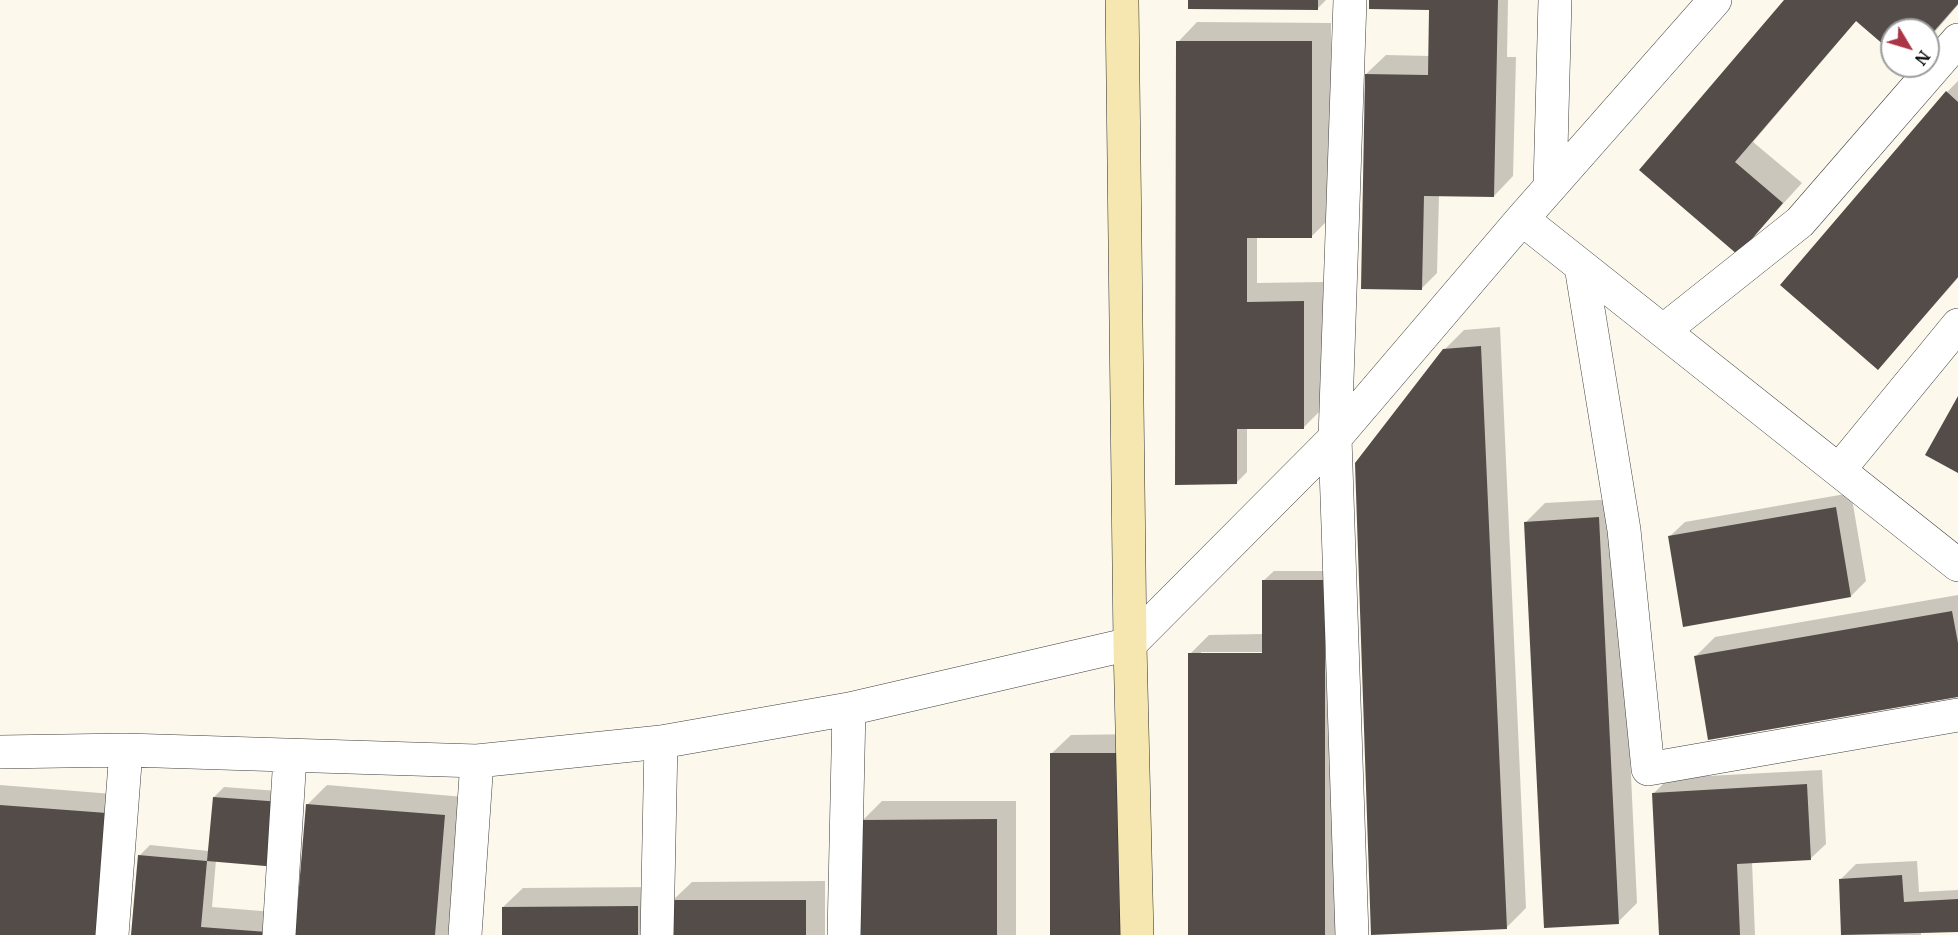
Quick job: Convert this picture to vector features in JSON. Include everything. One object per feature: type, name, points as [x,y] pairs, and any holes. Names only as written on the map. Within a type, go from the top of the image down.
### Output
[{"type":"street","points":[[1122,0],[1130,644],[1137,935]]},
{"type":"street","points":[[1350,0],[1335,438],[1352,935]]},
{"type":"street","points":[[1550,187],[1555,0]]},
{"type":"street","points":[[0,752],[126,750],[477,761],[661,742],[849,709],[1130,644],[1335,438],[1522,219],[1715,0]]},
{"type":"street","points":[[1663,331],[1800,222],[1958,40]]},
{"type":"street","points":[[1522,219],[1958,565]]},
{"type":"street","points":[[1581,266],[1624,530],[1648,769],[1958,715]]},
{"type":"street","points":[[1839,470],[1958,325]]},
{"type":"street","points":[[844,935],[849,709]]},
{"type":"street","points":[[657,935],[661,742]]},
{"type":"street","points":[[112,935],[126,750]]},
{"type":"street","points":[[279,935],[290,756]]},
{"type":"street","points":[[465,935],[477,761]]},
{"type":"building","points":[[1188,0],[1318,0],[1318,10],[1188,9]]},
{"type":"building","points":[[1369,0],[1498,0],[1494,197],[1424,196],[1422,290],[1361,289],[1365,74],[1428,75],[1429,10],[1369,9]]},
{"type":"building","points":[[1784,0],[1958,0],[1958,4],[1940,24],[1940,18],[1880,18],[1880,42],[1856,21],[1735,162],[1783,203],[1738,255],[1639,170]]},
{"type":"building","points":[[1176,41],[1312,41],[1312,238],[1247,238],[1247,302],[1304,301],[1304,429],[1237,429],[1237,484],[1175,485]]},
{"type":"building","points":[[1946,91],[1958,102],[1958,277],[1878,370],[1780,285]]},
{"type":"building","points":[[1481,346],[1507,929],[1371,935],[1355,463],[1443,349]]},
{"type":"building","points":[[1958,396],[1958,473],[1925,455]]},
{"type":"building","points":[[1836,507],[1851,597],[1683,627],[1668,536]]},
{"type":"building","points":[[1599,517],[1619,924],[1544,928],[1524,522]]},
{"type":"building","points":[[1262,580],[1325,580],[1325,935],[1188,935],[1188,653],[1262,653]]},
{"type":"building","points":[[1952,611],[1958,643],[1958,697],[1708,740],[1694,656]]},
{"type":"building","points":[[1050,753],[1122,753],[1122,935],[1050,935]]},
{"type":"building","points":[[1807,784],[1811,860],[1737,864],[1740,935],[1659,935],[1652,793]]},
{"type":"building","points":[[213,797],[282,802],[277,867],[207,861]]},
{"type":"building","points":[[306,804],[445,815],[435,935],[295,935]]},
{"type":"building","points":[[0,805],[107,813],[96,935],[0,935]]},
{"type":"building","points":[[997,819],[997,935],[861,935],[861,820]]},
{"type":"building","points":[[138,855],[207,861],[201,927],[267,932],[267,935],[131,935]]},
{"type":"building","points":[[1902,875],[1904,902],[1958,899],[1958,932],[1841,935],[1839,879]]},
{"type":"building","points":[[671,900],[806,900],[806,935],[671,935]]},
{"type":"building","points":[[638,906],[638,935],[502,935],[502,907]]}]
